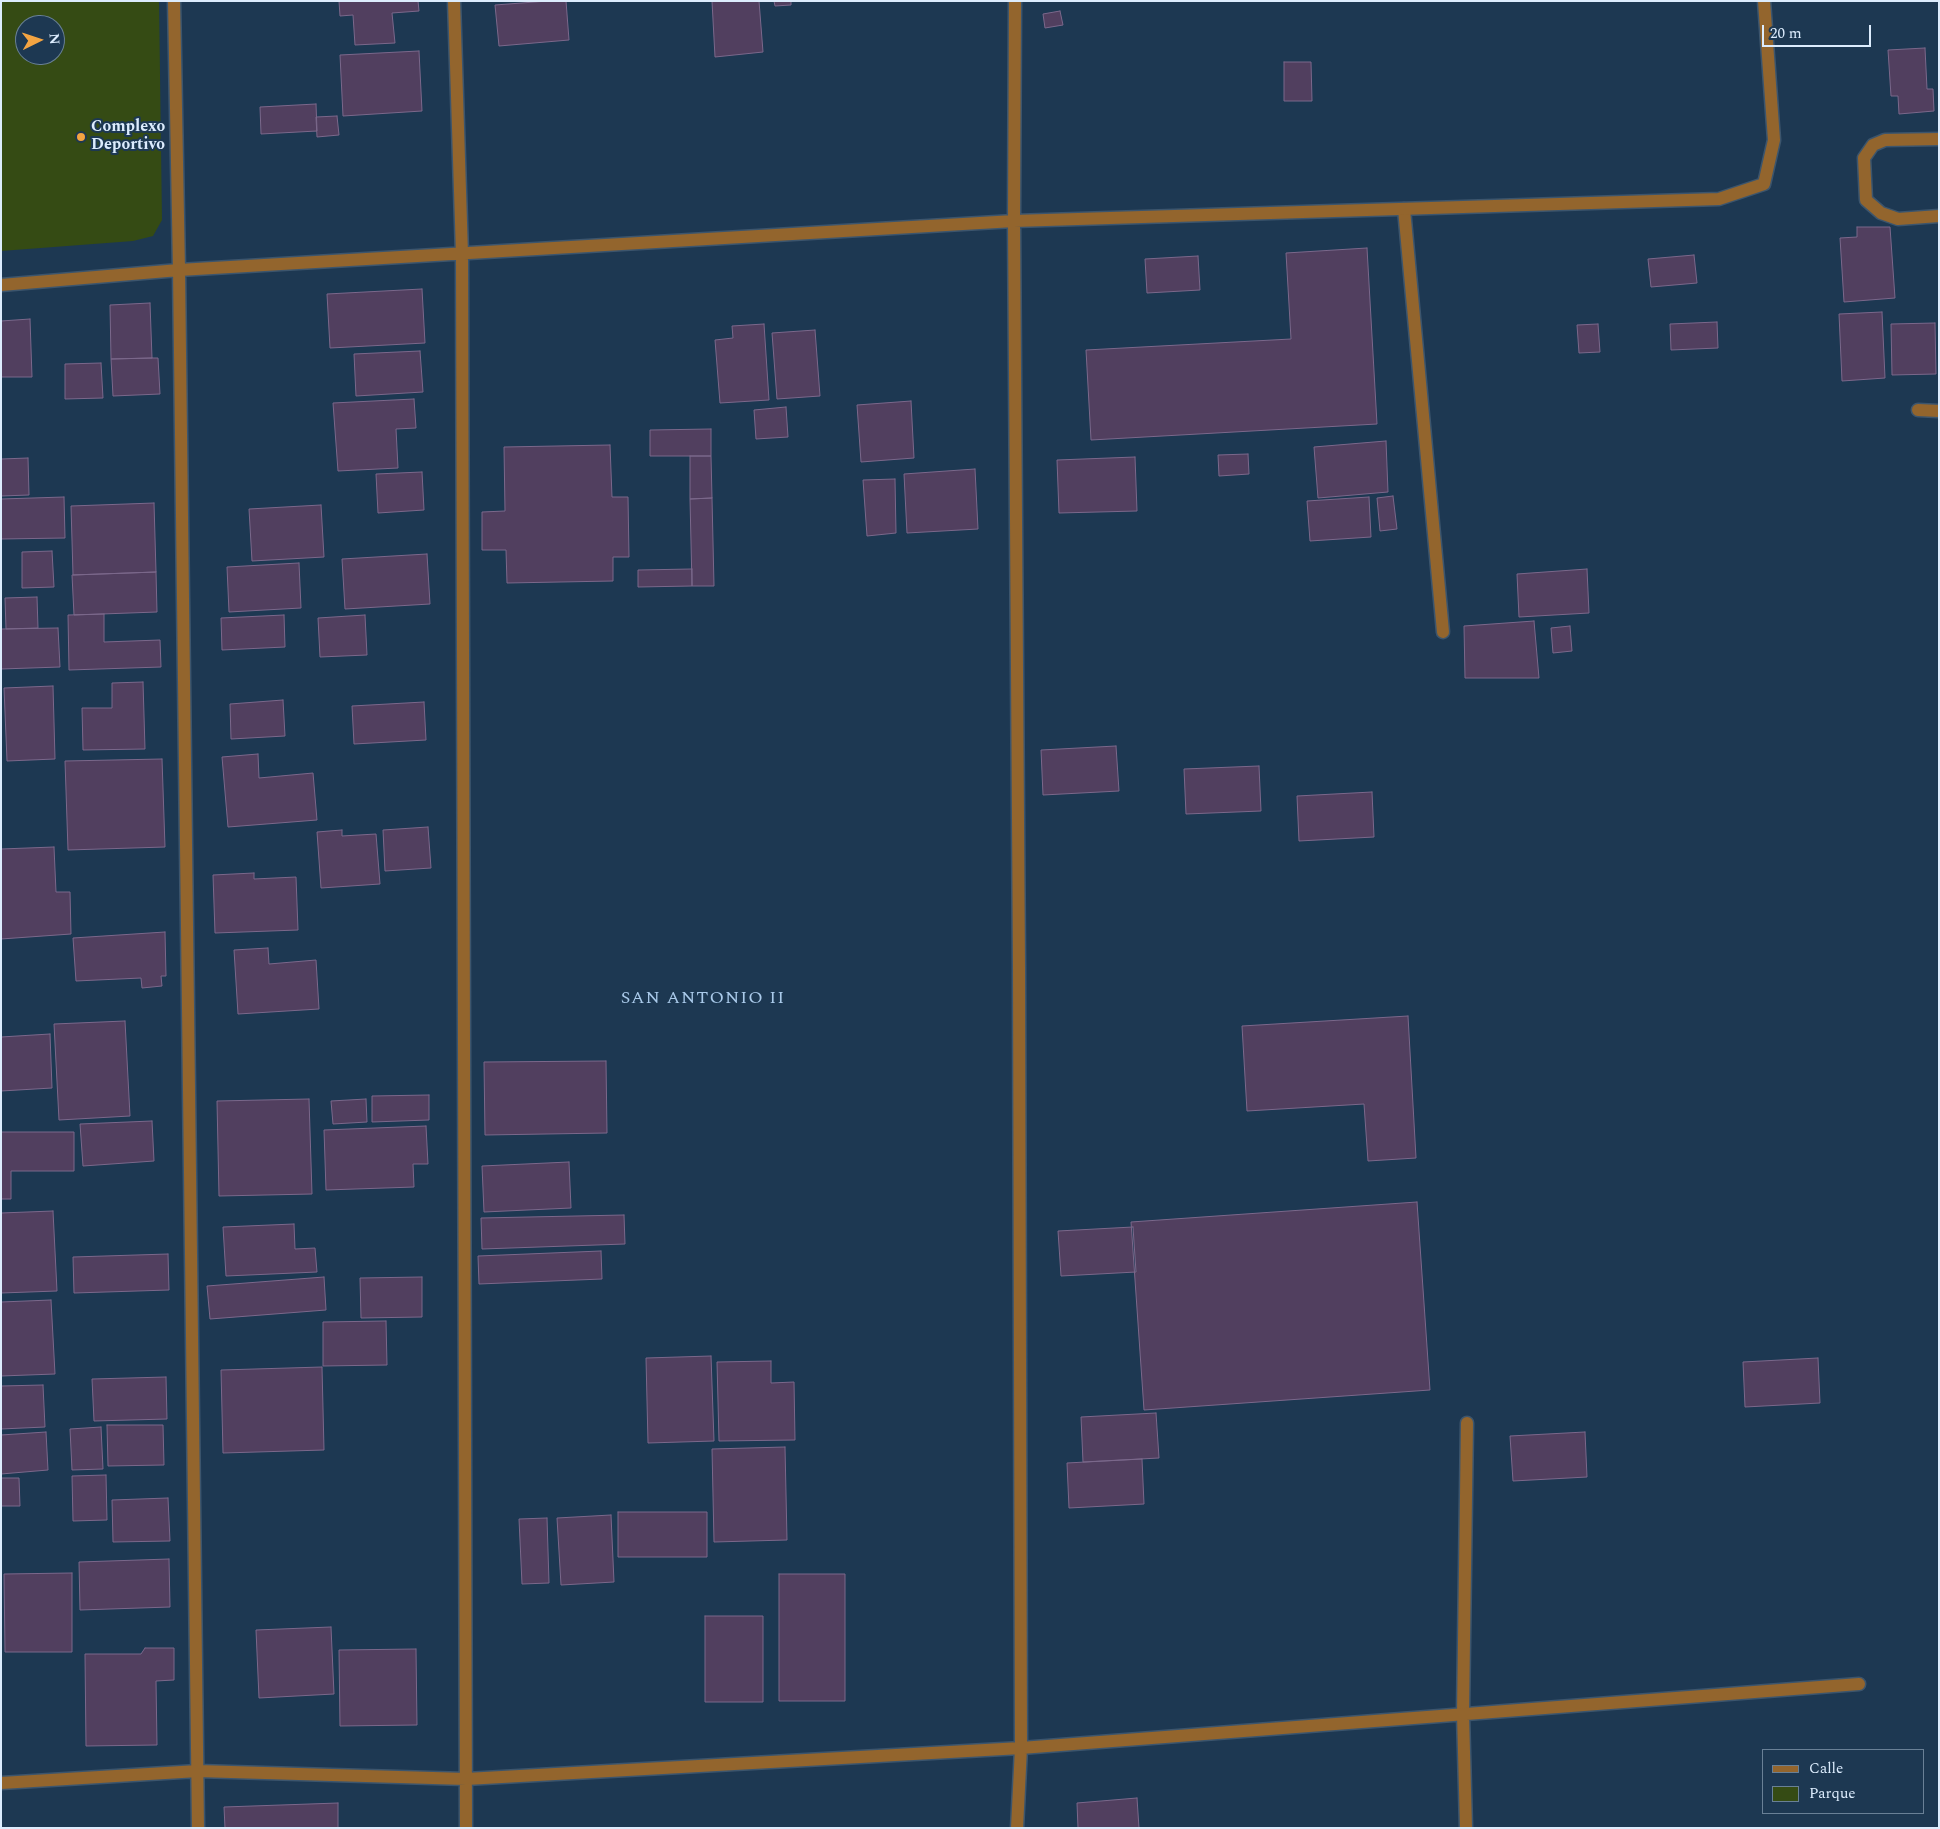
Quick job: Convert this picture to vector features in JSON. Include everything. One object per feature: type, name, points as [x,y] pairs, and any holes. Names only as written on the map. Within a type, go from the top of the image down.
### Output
[{"type":"street","points":[[174,1],[198,1828]]},
{"type":"street","points":[[454,1],[462,254],[466,1828]]},
{"type":"street","points":[[1015,1],[1014,221],[1019,968],[1021,1748],[1017,1828]]},
{"type":"street","points":[[1,286],[179,270],[1014,221],[1719,199],[1764,184],[1774,140],[1764,1]]},
{"type":"street","points":[[1939,139],[1885,140],[1873,145],[1864,158],[1866,200],[1881,214],[1898,219],[1939,216]]},
{"type":"street","points":[[1404,209],[1442,632]]},
{"type":"street","points":[[1918,410],[1939,411]]},
{"type":"street","points":[[1466,1828],[1463,1714],[1467,1423]]},
{"type":"street","points":[[1,1783],[198,1771],[466,1779],[1021,1748],[1859,1684]]},
{"type":"green space","name":"Complexo Deportivo","points":[[1,1],[159,1],[162,220],[153,236],[133,241],[1,251]]},
{"type":"building","points":[[339,1],[418,1],[419,11],[392,13],[395,43],[355,45],[353,15],[340,16]]},
{"type":"building","points":[[566,1],[569,40],[499,46],[495,5]]},
{"type":"building","points":[[712,1],[759,1],[763,52],[715,57]]},
{"type":"building","points":[[774,1],[791,1],[791,5],[775,6]]},
{"type":"building","points":[[1060,11],[1063,25],[1045,28],[1043,14]]},
{"type":"building","points":[[1925,48],[1927,89],[1933,89],[1934,111],[1899,114],[1898,96],[1891,96],[1888,50]]},
{"type":"building","points":[[419,51],[422,111],[343,116],[340,55]]},
{"type":"building","points":[[1284,62],[1311,62],[1312,101],[1284,101]]},
{"type":"building","points":[[316,104],[317,131],[261,134],[260,107]]},
{"type":"building","points":[[337,116],[339,135],[317,137],[316,117]]},
{"type":"building","points":[[1857,227],[1890,227],[1895,298],[1844,302],[1840,238],[1857,237]]},
{"type":"building","points":[[1367,248],[1377,424],[1091,440],[1086,350],[1291,339],[1286,253]]},
{"type":"building","points":[[1694,255],[1697,283],[1651,287],[1648,259]]},
{"type":"building","points":[[1198,256],[1200,290],[1147,293],[1145,259]]},
{"type":"building","points":[[422,289],[425,343],[330,348],[327,294]]},
{"type":"building","points":[[150,303],[152,358],[111,359],[110,305]]},
{"type":"building","points":[[1882,312],[1885,378],[1842,381],[1839,314]]},
{"type":"building","points":[[30,319],[32,377],[1,377],[1,321]]},
{"type":"building","points":[[1717,322],[1718,348],[1671,350],[1670,324]]},
{"type":"building","points":[[1935,323],[1936,374],[1892,375],[1891,324]]},
{"type":"building","points":[[764,324],[769,400],[720,403],[715,340],[733,338],[732,326]]},
{"type":"building","points":[[1598,324],[1600,352],[1579,353],[1577,325]]},
{"type":"building","points":[[815,330],[820,396],[777,399],[772,333]]},
{"type":"building","points":[[420,351],[423,392],[356,396],[354,354]]},
{"type":"building","points":[[158,358],[160,394],[113,396],[111,359]]},
{"type":"building","points":[[101,363],[103,398],[65,399],[65,364]]},
{"type":"building","points":[[414,399],[416,428],[396,429],[398,468],[338,471],[333,403]]},
{"type":"building","points":[[911,401],[914,458],[861,462],[857,405]]},
{"type":"building","points":[[786,407],[788,437],[756,439],[754,410]]},
{"type":"building","points":[[711,429],[711,456],[650,456],[650,430]]},
{"type":"building","points":[[1386,441],[1388,492],[1318,498],[1314,447]]},
{"type":"building","points":[[610,445],[612,497],[628,497],[629,557],[613,557],[613,581],[507,583],[506,550],[482,550],[482,512],[505,511],[504,447]]},
{"type":"building","points":[[1248,454],[1249,474],[1219,476],[1218,455]]},
{"type":"building","points":[[690,456],[711,456],[712,498],[690,499]]},
{"type":"building","points":[[1135,457],[1137,511],[1059,513],[1057,460]]},
{"type":"building","points":[[28,458],[29,495],[1,496],[1,459]]},
{"type":"building","points":[[975,469],[978,529],[907,533],[904,474]]},
{"type":"building","points":[[422,472],[424,510],[378,513],[376,474]]},
{"type":"building","points":[[895,479],[896,533],[867,536],[863,480]]},
{"type":"building","points":[[1393,496],[1397,529],[1380,531],[1377,498]]},
{"type":"building","points":[[64,497],[65,538],[1,539],[1,499]]},
{"type":"building","points":[[1369,497],[1371,537],[1310,541],[1307,501]]},
{"type":"building","points":[[712,498],[714,586],[692,586],[690,499]]},
{"type":"building","points":[[154,503],[156,572],[73,575],[71,506]]},
{"type":"building","points":[[321,505],[324,557],[252,561],[249,509]]},
{"type":"building","points":[[52,551],[54,587],[22,588],[22,552]]},
{"type":"building","points":[[427,554],[430,604],[345,609],[342,559]]},
{"type":"building","points":[[299,563],[301,608],[229,612],[227,567]]},
{"type":"building","points":[[692,569],[692,586],[638,587],[638,570]]},
{"type":"building","points":[[1587,569],[1589,613],[1519,617],[1517,574]]},
{"type":"building","points":[[156,572],[157,612],[74,615],[72,575]]},
{"type":"building","points":[[37,597],[38,628],[6,629],[5,598]]},
{"type":"building","points":[[104,614],[104,642],[160,640],[161,667],[69,670],[68,615]]},
{"type":"building","points":[[284,615],[285,647],[222,650],[221,618]]},
{"type":"building","points":[[365,615],[367,655],[320,657],[318,618]]},
{"type":"building","points":[[1534,621],[1539,678],[1465,678],[1464,626]]},
{"type":"building","points":[[1570,626],[1572,651],[1553,653],[1551,628]]},
{"type":"building","points":[[58,628],[60,667],[1,669],[1,629]]},
{"type":"building","points":[[143,682],[145,749],[83,750],[82,708],[112,708],[112,683]]},
{"type":"building","points":[[53,686],[55,759],[7,761],[4,688]]},
{"type":"building","points":[[283,700],[285,736],[231,739],[230,704]]},
{"type":"building","points":[[424,702],[426,740],[354,744],[352,706]]},
{"type":"building","points":[[1116,746],[1119,791],[1043,795],[1041,750]]},
{"type":"building","points":[[258,754],[259,778],[313,773],[317,820],[228,827],[222,757]]},
{"type":"building","points":[[162,759],[165,847],[68,850],[65,761]]},
{"type":"building","points":[[1259,766],[1261,811],[1186,814],[1184,769]]},
{"type":"building","points":[[1372,792],[1374,837],[1299,841],[1297,796]]},
{"type":"building","points":[[428,827],[431,868],[385,871],[383,830]]},
{"type":"building","points":[[342,830],[342,836],[376,834],[380,884],[321,888],[317,832]]},
{"type":"building","points":[[54,847],[56,892],[70,892],[71,934],[1,939],[1,849]]},
{"type":"building","points":[[254,873],[254,879],[296,877],[298,930],[215,933],[213,875]]},
{"type":"building","points":[[165,932],[166,976],[161,976],[162,986],[142,988],[141,978],[76,981],[73,938]]},
{"type":"building","points":[[268,948],[269,964],[316,960],[319,1009],[238,1014],[234,950]]},
{"type":"building","points":[[1408,1016],[1416,1158],[1368,1161],[1364,1104],[1247,1111],[1242,1026]]},
{"type":"building","points":[[125,1021],[130,1116],[59,1120],[54,1024]]},
{"type":"building","points":[[50,1034],[52,1088],[1,1091],[1,1037]]},
{"type":"building","points":[[606,1061],[607,1133],[485,1135],[484,1062]]},
{"type":"building","points":[[429,1095],[429,1120],[372,1122],[372,1096]]},
{"type":"building","points":[[309,1099],[312,1194],[219,1196],[217,1101]]},
{"type":"building","points":[[366,1099],[367,1122],[333,1124],[331,1101]]},
{"type":"building","points":[[152,1121],[154,1161],[83,1166],[80,1124]]},
{"type":"building","points":[[426,1126],[428,1164],[413,1164],[414,1187],[326,1190],[324,1130]]},
{"type":"building","points":[[1,1132],[74,1132],[74,1171],[11,1171],[11,1199],[1,1199]]},
{"type":"building","points":[[569,1162],[571,1208],[484,1212],[482,1166]]},
{"type":"building","points":[[1417,1202],[1430,1390],[1144,1410],[1131,1222]]},
{"type":"building","points":[[53,1211],[57,1291],[1,1293],[1,1213]]},
{"type":"building","points":[[624,1215],[625,1244],[482,1249],[481,1218]]},
{"type":"building","points":[[294,1224],[295,1249],[315,1248],[317,1272],[226,1276],[223,1227]]},
{"type":"building","points":[[1133,1227],[1136,1272],[1061,1276],[1058,1231]]},
{"type":"building","points":[[601,1251],[602,1279],[479,1284],[478,1256]]},
{"type":"building","points":[[168,1254],[169,1290],[74,1293],[73,1257]]},
{"type":"building","points":[[324,1277],[326,1310],[210,1319],[207,1286]]},
{"type":"building","points":[[422,1277],[422,1317],[361,1318],[360,1278]]},
{"type":"building","points":[[51,1300],[55,1374],[1,1376],[1,1302]]},
{"type":"building","points":[[386,1321],[387,1365],[323,1366],[323,1322]]},
{"type":"building","points":[[711,1356],[714,1441],[648,1443],[646,1358]]},
{"type":"building","points":[[1818,1358],[1820,1403],[1745,1407],[1743,1362]]},
{"type":"building","points":[[771,1361],[771,1383],[794,1382],[795,1440],[719,1441],[717,1362]]},
{"type":"building","points":[[322,1367],[324,1450],[223,1453],[221,1370]]},
{"type":"building","points":[[166,1377],[167,1419],[94,1421],[92,1379]]},
{"type":"building","points":[[43,1385],[45,1427],[1,1429],[1,1386]]},
{"type":"building","points":[[1156,1413],[1159,1458],[1083,1462],[1081,1417]]},
{"type":"building","points":[[107,1425],[163,1425],[164,1465],[108,1466]]},
{"type":"building","points":[[101,1427],[103,1469],[72,1470],[70,1429]]},
{"type":"building","points":[[46,1432],[48,1470],[1,1474],[1,1435]]},
{"type":"building","points":[[1585,1432],[1587,1477],[1513,1481],[1510,1436]]},
{"type":"building","points":[[785,1447],[787,1540],[714,1542],[712,1449]]},
{"type":"building","points":[[1142,1459],[1144,1504],[1069,1508],[1067,1463]]},
{"type":"building","points":[[106,1475],[107,1520],[73,1521],[72,1476]]},
{"type":"building","points":[[1,1478],[19,1478],[20,1506],[1,1506]]},
{"type":"building","points":[[168,1498],[170,1541],[113,1542],[112,1500]]},
{"type":"building","points":[[618,1512],[707,1512],[707,1557],[618,1557]]},
{"type":"building","points":[[611,1515],[614,1582],[561,1585],[557,1518]]},
{"type":"building","points":[[547,1518],[549,1583],[522,1584],[519,1519]]},
{"type":"building","points":[[169,1559],[170,1607],[80,1610],[79,1562]]},
{"type":"building","points":[[72,1573],[72,1652],[5,1652],[4,1574]]},
{"type":"building","points":[[779,1574],[845,1574],[845,1701],[779,1701]]},
{"type":"building","points":[[705,1616],[763,1616],[763,1702],[705,1702]]},
{"type":"building","points":[[331,1627],[334,1694],[259,1698],[256,1630]]},
{"type":"building","points":[[145,1648],[174,1648],[174,1680],[156,1681],[157,1745],[86,1746],[85,1654],[141,1654]]},
{"type":"building","points":[[416,1649],[417,1725],[340,1726],[339,1650]]},
{"type":"building","points":[[1137,1798],[1139,1828],[1078,1828],[1077,1803]]},
{"type":"building","points":[[338,1803],[338,1828],[225,1828],[224,1807]]},
{"type":"place","name":"Complexo Deportivo","points":[[81,137]]},
{"type":"district","name":"SAN ANTONIO II","points":[[703,999]]}]
